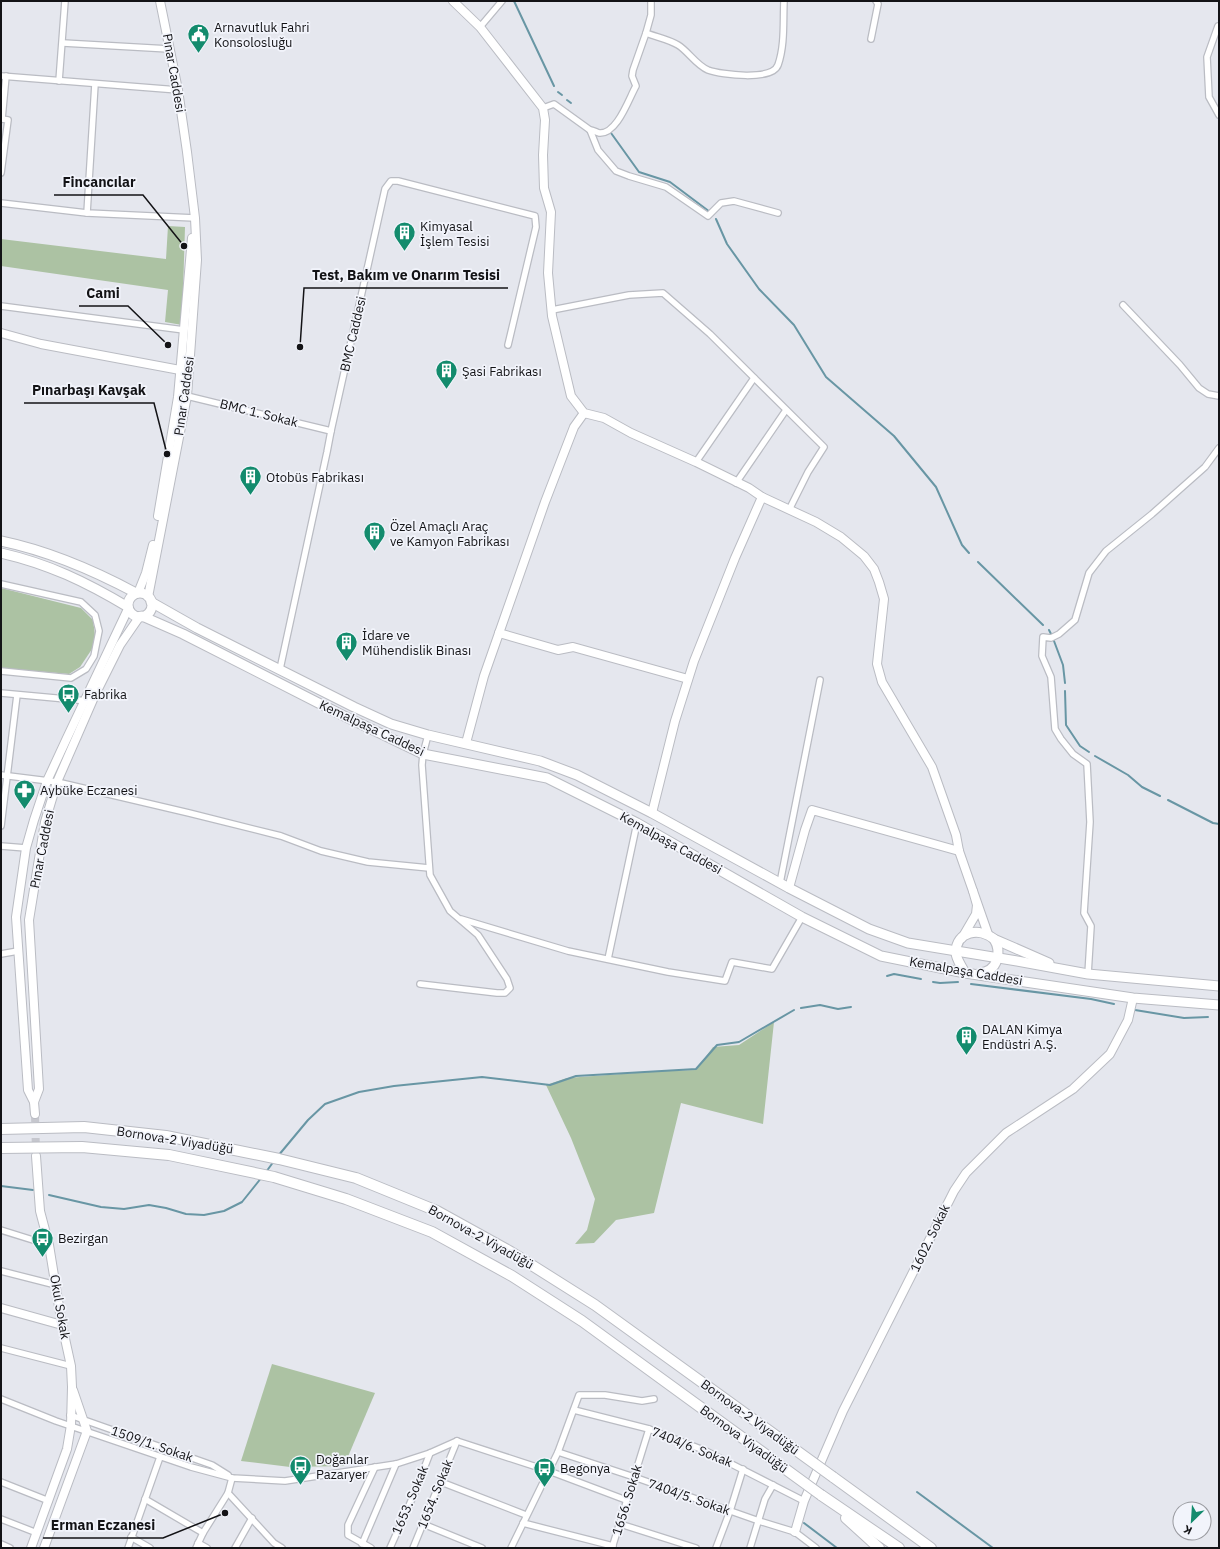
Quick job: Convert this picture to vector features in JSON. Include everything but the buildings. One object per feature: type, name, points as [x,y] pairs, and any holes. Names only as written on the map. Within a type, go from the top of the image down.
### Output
[{"type":"highway","name":"Bornova-2 Viyadüğü","points":[[1,1129],[84,1127],[166,1136],[279,1159],[356,1178],[437,1211],[511,1252],[595,1305],[931,1548]]},
{"type":"highway","name":"Bornova-2 Viyadüğü","points":[[1,1148],[82,1147],[168,1155],[274,1176],[346,1199],[432,1232],[512,1276],[582,1321],[667,1384]]},
{"type":"highway","name":"Bornova Viyadüğü","points":[[667,1384],[821,1495]]},
{"type":"highway","points":[[821,1495],[879,1548]]},
{"type":"highway","points":[[821,1495],[899,1548]]},
{"type":"main road","name":"Kemalpaşa Caddesi","points":[[1,541],[22,545],[61,558],[111,579],[137,593],[144,593],[150,599],[197,628],[385,721],[428,735],[540,761],[577,775],[652,813],[789,888],[869,929],[908,943],[1088,974],[1219,986]]},
{"type":"main road","name":"Kemalpaşa Caddesi","points":[[1,554],[51,567],[78,579],[128,608],[133,615],[141,616],[183,634],[340,714],[423,754],[547,778],[636,822],[802,917],[881,956],[965,973],[1133,998],[1219,1005]]},
{"type":"main road","points":[[128,608],[129,599],[137,593]]},
{"type":"main road","points":[[141,616],[150,611],[150,599]]},
{"type":"main road","points":[[965,973],[957,958],[956,952],[962,938],[967,934],[974,932],[981,932],[991,936],[1063,969]]},
{"type":"main road","points":[[976,974],[990,970],[998,958],[999,951],[991,936]]},
{"type":"street","points":[[59,81],[65,1]]},
{"type":"street","name":"Pınar Caddesi","points":[[150,599],[187,396],[197,260],[195,218],[187,152],[178,90],[160,1]]},
{"type":"street","points":[[453,1],[480,27],[543,108],[545,120],[542,154],[544,188],[551,212],[548,273],[552,310],[571,396],[584,412],[604,418],[696,462],[842,537],[864,556],[874,569],[884,599],[877,664],[882,682],[932,767],[956,835],[959,851],[991,936]]},
{"type":"street","points":[[480,27],[502,1]]},
{"type":"street","points":[[543,108],[554,104],[590,130],[600,133],[614,127],[636,86],[632,76],[633,70],[651,15],[651,1]]},
{"type":"street","points":[[646,33],[679,45],[707,70],[739,76],[770,73],[777,67],[782,47],[784,1]]},
{"type":"street","points":[[871,39],[878,4],[876,1]]},
{"type":"street","points":[[1218,26],[1207,57],[1209,97],[1219,115]]},
{"type":"street","points":[[63,43],[169,49]]},
{"type":"street","points":[[1,173],[8,120],[2,119],[3,76],[178,90]]},
{"type":"street","points":[[87,213],[95,84]]},
{"type":"street","points":[[590,130],[598,150],[616,171],[666,187],[708,216],[721,203],[734,201],[778,213]]},
{"type":"street","name":"BMC Caddesi","points":[[280,670],[328,452],[330,431],[385,189],[391,181],[398,181],[535,216],[536,227],[508,345]]},
{"type":"street","points":[[1,203],[87,213],[195,218]]},
{"type":"street","name":"Pınar Caddesi","points":[[137,593],[146,573],[152,550],[178,397],[195,218]]},
{"type":"street","points":[[552,310],[629,295],[663,293],[710,334],[824,447],[808,472],[789,510]]},
{"type":"street","points":[[1123,305],[1180,365],[1199,388],[1208,394],[1219,396]]},
{"type":"street","points":[[1,306],[184,330]]},
{"type":"street","points":[[1,333],[41,344],[180,370]]},
{"type":"street","points":[[696,462],[754,378]]},
{"type":"street","name":"BMC 1. Sokak","points":[[187,396],[330,431]]},
{"type":"street","points":[[736,483],[786,410]]},
{"type":"street","points":[[466,743],[484,676],[524,562],[574,426],[584,412]]},
{"type":"street","points":[[1088,974],[1091,926],[1084,914],[1090,822],[1087,764],[1074,754],[1061,739],[1055,729],[1051,677],[1042,656],[1043,637],[1051,638],[1059,634],[1075,620],[1089,573],[1106,551],[1152,514],[1199,472],[1219,448]]},
{"type":"street","points":[[652,813],[675,721],[694,661],[732,566],[762,497]]},
{"type":"street","points":[[1,584],[81,602],[95,615],[99,631],[94,656],[86,669],[71,678],[1,671]]},
{"type":"street","points":[[1,694],[88,702],[106,656],[128,608]]},
{"type":"street","name":"Pınar Caddesi","points":[[34,1102],[28,1090],[16,918],[26,848],[48,781],[88,702],[120,645],[141,616]]},
{"type":"street","points":[[499,633],[558,650],[572,647],[688,679]]},
{"type":"street","points":[[780,883],[820,680]]},
{"type":"street","points":[[1,826],[4,775],[17,695]]},
{"type":"street","name":"Pınar Caddesi","points":[[34,1114],[34,1102],[39,1088],[29,920],[45,822],[57,782],[88,702]]},
{"type":"street","points":[[420,984],[497,993],[505,993],[510,988],[507,979],[478,935],[450,910],[430,874],[422,765],[428,735]]},
{"type":"street","points":[[4,775],[57,782],[188,813],[281,836],[321,851],[368,862],[429,868]]},
{"type":"street","points":[[789,888],[812,810],[959,851]]},
{"type":"street","points":[[608,959],[636,822]]},
{"type":"street","points":[[1,846],[26,848]]},
{"type":"street","points":[[962,938],[976,914],[977,905],[973,891]]},
{"type":"street","points":[[461,919],[568,951],[668,972],[725,981],[732,962],[772,969],[802,917]]},
{"type":"street","points":[[1,954],[18,950]]},
{"type":"street","name":"1602. Sokak","points":[[795,1532],[804,1501],[843,1411],[954,1191],[966,1173],[1006,1133],[1074,1089],[1110,1054],[1128,1020],[1133,998]]},
{"type":"street","name":"Okul Sokak","points":[[31,1548],[67,1449],[71,1425],[70,1415],[72,1387],[71,1366],[62,1324],[49,1245],[40,1210],[36,1156]]},
{"type":"street","points":[[1,1230],[49,1245]]},
{"type":"street","points":[[1,1271],[56,1285]]},
{"type":"street","points":[[1,1308],[62,1324]]},
{"type":"street","points":[[1,1348],[71,1366]]},
{"type":"street","name":"Okul Sokak","points":[[72,1387],[87,1431]]},
{"type":"street","points":[[511,1548],[558,1452],[579,1395],[605,1395],[642,1401],[654,1399]]},
{"type":"street","name":"1509/1. Sokak","points":[[1,1399],[49,1418],[191,1468],[232,1478]]},
{"type":"street","name":"7404/6. Sokak","points":[[574,1410],[649,1429],[712,1453],[804,1501]]},
{"type":"street","name":"1509/1. Sokak","points":[[70,1415],[212,1465],[232,1478]]},
{"type":"street","name":"1656. Sokak","points":[[613,1547],[626,1500],[649,1429]]},
{"type":"street","points":[[44,1548],[87,1431]]},
{"type":"street","points":[[207,1548],[197,1545],[228,1493],[232,1478],[285,1481],[396,1464],[457,1441],[549,1471],[626,1500]]},
{"type":"street","name":"1654. Sokak","points":[[413,1548],[457,1441]]},
{"type":"street","name":"1653. Sokak","points":[[390,1548],[415,1492],[430,1452]]},
{"type":"street","name":"7404/5. Sokak","points":[[558,1452],[758,1521],[795,1532],[816,1548]]},
{"type":"street","points":[[128,1548],[160,1457]]},
{"type":"street","points":[[362,1544],[396,1464]]},
{"type":"street","points":[[371,1548],[348,1535],[348,1525],[375,1467]]},
{"type":"street","points":[[716,1548],[744,1469]]},
{"type":"street","points":[[1,1482],[49,1501]]},
{"type":"street","points":[[440,1482],[526,1515]]},
{"type":"street","points":[[750,1548],[766,1498],[773,1485]]},
{"type":"street","points":[[228,1493],[252,1518],[273,1545],[282,1548]]},
{"type":"street","points":[[145,1499],[203,1533]]},
{"type":"street","points":[[235,1548],[252,1518]]},
{"type":"street","points":[[1,1519],[37,1532]]},
{"type":"street","points":[[523,1523],[613,1547]]},
{"type":"street","points":[[423,1524],[482,1548]]},
{"type":"street","points":[[620,1524],[696,1548]]},
{"type":"street","points":[[131,1538],[150,1548]]},
{"type":"street","points":[[1,1544],[10,1548]]},
{"type":"green space","points":[[168,226],[185,227],[182,325],[165,322],[168,290],[1,266],[1,239],[166,259]]},
{"type":"green space","points":[[1,588],[81,608],[93,620],[96,643],[80,667],[69,674],[1,668]]},
{"type":"green space","points":[[774,1022],[763,1124],[681,1103],[654,1213],[616,1220],[594,1243],[575,1244],[587,1230],[595,1199],[571,1138],[546,1085],[567,1078],[696,1070],[713,1047],[739,1045]]},
{"type":"green space","points":[[272,1364],[375,1393],[344,1466],[290,1467],[241,1461]]},
{"type":"waterway","points":[[514,1],[554,86]]},
{"type":"waterway","points":[[558,92],[562,95]]},
{"type":"waterway","points":[[567,100],[571,103]]},
{"type":"waterway","points":[[611,133],[639,172],[670,182],[710,212]]},
{"type":"waterway","points":[[716,219],[727,244],[759,289],[794,325],[826,377],[894,436],[936,487],[962,545],[969,553]]},
{"type":"waterway","points":[[978,562],[1043,625]]},
{"type":"waterway","points":[[1049,630],[1052,636]]},
{"type":"waterway","points":[[1054,641],[1063,665],[1065,683]]},
{"type":"waterway","points":[[1065,691],[1066,725],[1080,746],[1089,752]]},
{"type":"waterway","points":[[1095,756],[1128,775],[1142,787],[1160,796]]},
{"type":"waterway","points":[[1168,800],[1213,823],[1219,824]]},
{"type":"waterway","points":[[887,976],[894,974],[921,979]]},
{"type":"waterway","points":[[933,982],[958,982]]},
{"type":"waterway","points":[[971,984],[1091,999],[1114,1004]]},
{"type":"waterway","points":[[801,1008],[820,1005],[838,1009],[851,1007]]},
{"type":"waterway","points":[[278,1156],[308,1120],[325,1104],[359,1092],[394,1086],[482,1077],[550,1085],[576,1076],[696,1069],[717,1045],[739,1042],[794,1010]]},
{"type":"waterway","points":[[1135,1010],[1184,1018],[1208,1017]]},
{"type":"waterway","points":[[266,1172],[274,1161]]},
{"type":"waterway","points":[[49,1195],[101,1207],[124,1209],[149,1205],[186,1214],[204,1215],[224,1211],[242,1202],[262,1177]]},
{"type":"waterway","points":[[1,1186],[33,1190]]},
{"type":"waterway","points":[[917,1492],[993,1548]]},
{"type":"waterway","points":[[804,1523],[837,1548]]},
{"type":"tunnel","points":[[35,1114],[36,1153]]},
{"type":"place","name":"Arnavutluk Fahri Konsolosluğu","points":[[199,54]]},
{"type":"place","name":"Fincancılar","points":[[184,246]]},
{"type":"place","name":"Kimyasal İşlem Tesisi","points":[[404,252]]},
{"type":"place","name":"Cami","points":[[168,345]]},
{"type":"place","name":"Test, Bakım ve Onarım Tesisi","points":[[300,347]]},
{"type":"place","name":"Şasi Fabrikası","points":[[447,390]]},
{"type":"place","name":"Pınarbaşı Kavşak","points":[[167,454]]},
{"type":"place","name":"Otobüs Fabrikası","points":[[251,496]]},
{"type":"place","name":"Özel Amaçlı Araç ve Kamyon Fabrikası","points":[[375,552]]},
{"type":"place","name":"İdare ve Mühendislik Binası","points":[[346,662]]},
{"type":"place","name":"Fabrika","points":[[69,714]]},
{"type":"place","name":"Aybüke Eczanesi","points":[[24,810]]},
{"type":"place","name":"DALAN Kimya Endüstri A.Ş.","points":[[967,1056]]},
{"type":"place","name":"Bezirgan","points":[[42,1258]]},
{"type":"place","name":"Doğanlar Pazaryer","points":[[300,1486]]},
{"type":"place","name":"Begonya","points":[[545,1488]]},
{"type":"place","name":"Erman Eczanesi","points":[[225,1513]]}]
